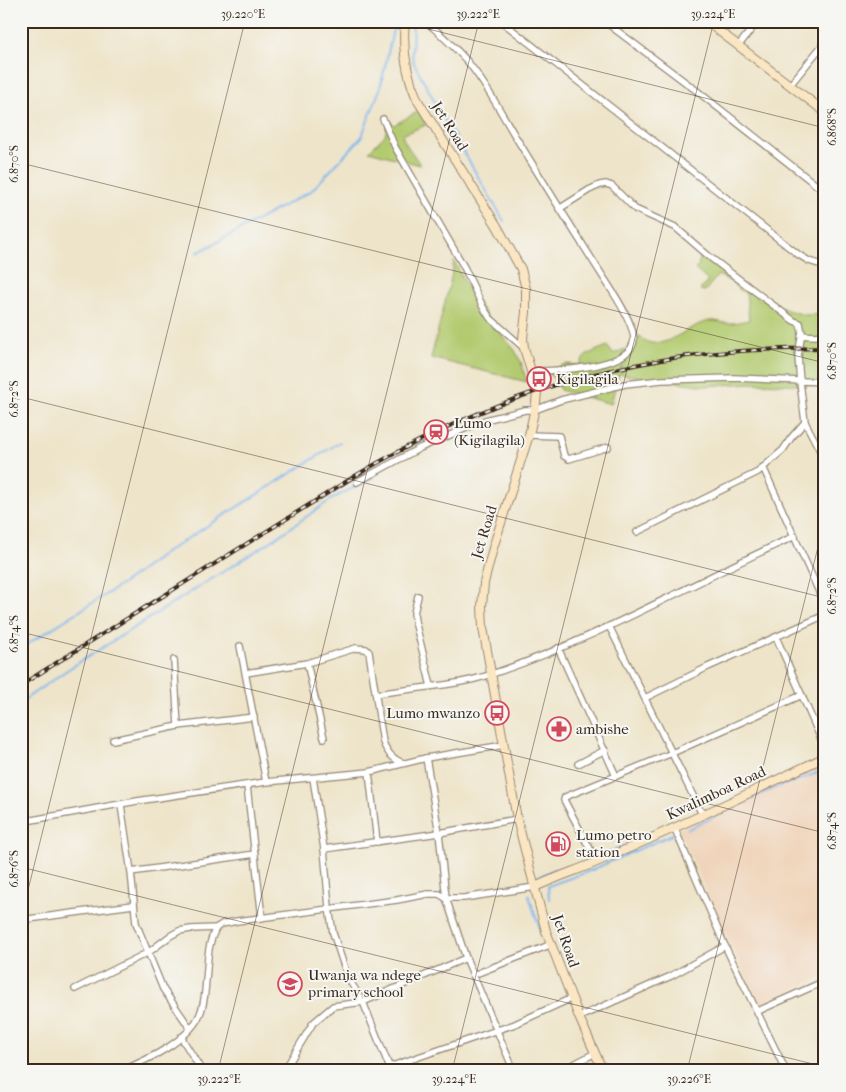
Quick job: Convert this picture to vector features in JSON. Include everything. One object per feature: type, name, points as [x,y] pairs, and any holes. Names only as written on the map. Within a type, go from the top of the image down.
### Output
[{"type":"main road","name":"Jet Road","points":[[405,21],[406,68],[418,101],[497,226],[521,268],[526,289],[527,300],[523,338],[524,348],[537,391],[535,410],[484,583],[483,628],[517,819],[546,931],[603,1071]]},
{"type":"main road","points":[[706,21],[825,112]]},
{"type":"main road","name":"Kwalimboa Road","points":[[535,887],[562,874],[597,862],[825,757]]},
{"type":"street","points":[[426,21],[472,68],[559,209],[621,304],[632,330],[634,343],[629,352],[612,361],[582,368],[531,371]]},
{"type":"street","points":[[501,21],[799,255],[813,263],[825,266]]},
{"type":"street","points":[[604,21],[697,91],[825,192]]},
{"type":"street","points":[[738,45],[758,21]]},
{"type":"street","points":[[790,85],[825,42]]},
{"type":"street","points":[[383,119],[395,147],[464,267],[483,307],[490,318],[524,348]]},
{"type":"street","points":[[559,209],[595,188],[606,184],[612,186],[634,209],[674,227],[748,286],[794,321],[800,323],[801,335],[798,356],[805,422],[825,460]]},
{"type":"street","points":[[801,335],[825,335]]},
{"type":"street","points":[[357,482],[420,448],[470,426],[507,414],[535,410],[560,400],[597,391],[642,382],[734,378],[825,382]]},
{"type":"street","points":[[636,532],[750,477],[783,450],[805,422]]},
{"type":"street","points":[[529,434],[559,436],[564,456],[569,459],[608,447]]},
{"type":"street","points":[[763,467],[825,605]]},
{"type":"street","points":[[376,694],[491,675],[609,626],[795,536]]},
{"type":"street","points":[[418,596],[414,614],[415,621],[431,686]]},
{"type":"street","points":[[645,698],[708,667],[825,615]]},
{"type":"street","points":[[609,626],[702,814]]},
{"type":"street","points":[[776,637],[825,748]]},
{"type":"street","points":[[240,646],[266,782]]},
{"type":"street","points":[[246,673],[307,663],[356,648],[366,649],[369,652],[385,748],[397,761],[406,763]]},
{"type":"street","points":[[558,648],[616,776]]},
{"type":"street","points":[[174,660],[178,726]]},
{"type":"street","points":[[307,663],[324,738]]},
{"type":"street","points":[[597,862],[564,799],[565,797],[802,695]]},
{"type":"street","points":[[113,740],[178,726],[254,717]]},
{"type":"street","points":[[21,822],[266,782],[369,772],[426,758],[504,745]]},
{"type":"street","points":[[578,764],[605,750]]},
{"type":"street","points":[[426,758],[439,833],[446,898],[466,958],[514,1071]]},
{"type":"street","points":[[369,772],[377,842]]},
{"type":"street","points":[[313,778],[324,849],[333,933],[348,978],[363,1002],[390,1069],[497,1030],[572,998]]},
{"type":"street","points":[[247,786],[262,918]]},
{"type":"street","points":[[121,805],[136,923],[163,989],[190,1028]]},
{"type":"street","points":[[324,849],[439,833],[517,819]]},
{"type":"street","points":[[674,827],[725,946],[786,1071]]},
{"type":"street","points":[[131,872],[254,854]]},
{"type":"street","points":[[121,1071],[150,1059],[182,1037],[200,1016],[204,1001],[210,939],[216,928],[222,924],[428,894],[439,894],[446,898],[464,898],[535,887]]},
{"type":"street","points":[[21,920],[133,905]]},
{"type":"street","points":[[75,989],[149,952],[179,931],[196,928],[216,928]]},
{"type":"street","points":[[473,975],[547,946],[550,942]]},
{"type":"street","points":[[580,1017],[671,976],[725,946]]},
{"type":"street","points":[[269,1071],[284,1069],[313,1023],[333,1006],[363,1002],[466,958]]},
{"type":"street","points":[[758,1011],[823,982],[825,992]]},
{"type":"street","points":[[182,1037],[202,1071]]},
{"type":"street","points":[[561,1071],[596,1053]]},
{"type":"shaded area","points":[[825,762],[825,975],[759,1006],[678,829]]},
{"type":"green space","points":[[419,111],[426,125],[402,135],[420,165],[369,151],[385,135],[389,120],[394,125]]},
{"type":"green space","points":[[701,254],[730,277],[787,310],[805,315],[825,314],[825,385],[750,383],[707,386],[619,374],[611,404],[560,390],[556,381],[550,375],[551,369],[566,364],[580,365],[587,355],[607,346],[613,354],[625,349],[620,371],[639,336],[647,342],[665,342],[701,323],[715,321],[735,323],[749,320],[746,293],[738,289],[732,282],[718,275],[705,291],[700,290],[708,281],[695,269],[698,266]]},
{"type":"green space","points":[[454,261],[469,290],[496,329],[514,349],[521,362],[527,382],[431,358]]},
{"type":"waterway","points":[[197,253],[311,191],[361,138],[380,89],[395,21]]},
{"type":"waterway","points":[[413,21],[412,55],[414,63],[504,221]]},
{"type":"waterway","points":[[21,648],[124,583],[171,549],[340,442]]},
{"type":"waterway","points":[[21,702],[67,670],[267,544],[332,499],[374,477]]},
{"type":"waterway","points":[[688,829],[749,799],[825,769]]},
{"type":"waterway","points":[[549,899],[548,886],[587,872],[673,834]]},
{"type":"waterway","points":[[597,857],[634,842]]},
{"type":"waterway","points":[[579,865],[593,858]]},
{"type":"waterway","points":[[534,879],[555,869]]},
{"type":"waterway","points":[[509,888],[530,881]]},
{"type":"waterway","points":[[529,896],[542,935],[552,956]]},
{"type":"railway","points":[[21,685],[355,476],[389,456],[461,421],[535,392],[573,380],[651,362],[737,351],[825,348]]},
{"type":"place","name":"Kigilagila","points":[[539,379]]},
{"type":"place","name":"Lumo (Kigilagila)","points":[[436,432]]},
{"type":"place","name":"Lumo mwanzo","points":[[497,713]]},
{"type":"place","name":"ambishe","points":[[559,729]]},
{"type":"place","name":"Lumo petro station","points":[[558,844]]},
{"type":"place","name":"Uwanja wa ndege primary school","points":[[290,984]]}]
